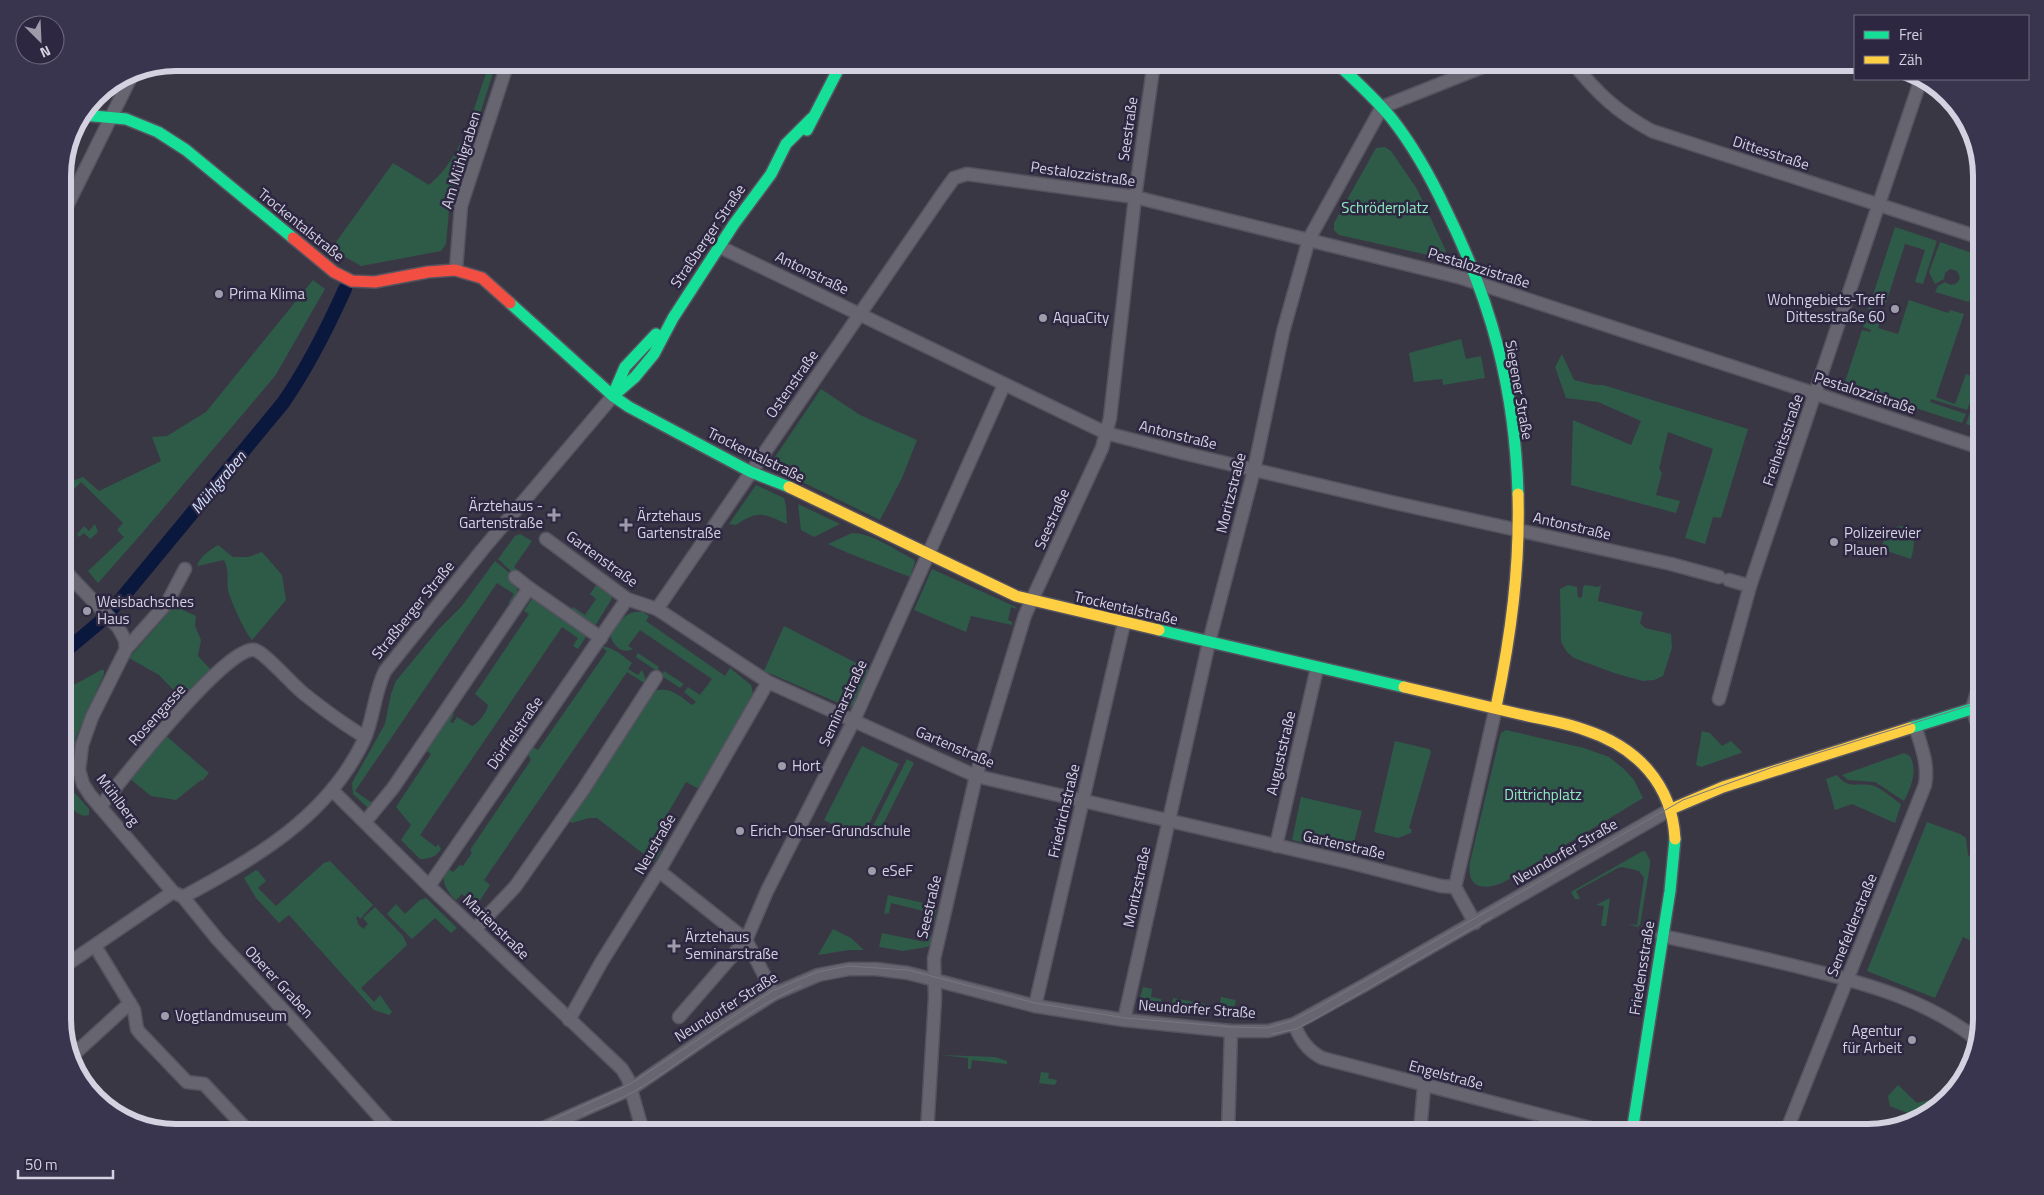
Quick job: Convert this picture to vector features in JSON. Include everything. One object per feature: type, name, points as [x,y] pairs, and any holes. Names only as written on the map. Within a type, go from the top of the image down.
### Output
[{"type":"main road","name":"Straßberger Straße","points":[[613,396],[625,367],[673,318],[720,246],[771,174],[796,151],[837,71]]},
{"type":"main road","name":"Siegener Straße","points":[[1345,71],[1382,107],[1408,142],[1433,184],[1466,254],[1501,353],[1511,411],[1517,530],[1514,608],[1496,707]]},
{"type":"main road","name":"Trockentalstraße","points":[[91,116],[111,117],[146,126],[186,150],[320,261],[334,272],[352,281],[388,281],[439,269],[456,269],[470,272],[482,278],[613,396],[644,416],[751,472],[800,492],[1016,596],[1317,668],[1496,707]]},
{"type":"main road","points":[[1496,707],[1583,729],[1623,746],[1633,754],[1653,777],[1671,809]]},
{"type":"main road","name":"Neundorfer Straße","points":[[1671,809],[1723,787],[1973,708]]},
{"type":"main road","name":"Friedensstraße","points":[[1633,1124],[1674,851],[1674,822],[1671,809]]},
{"type":"street","name":"Am Mühlgraben","points":[[456,269],[461,206],[505,71]]},
{"type":"street","name":"Seestraße","points":[[927,1124],[934,963],[976,776],[1025,615],[1102,448],[1110,418],[1135,197],[1153,71]]},
{"type":"street","points":[[1382,107],[1472,71]]},
{"type":"street","name":"Dittesstraße","points":[[1580,71],[1609,103],[1628,118],[1652,131],[1973,235]]},
{"type":"street","name":"Freiheitsstraße","points":[[1719,699],[1750,586],[1919,85]]},
{"type":"street","points":[[71,198],[111,117],[121,87]]},
{"type":"street","name":"Moritzstraße","points":[[1124,1020],[1209,642],[1254,470],[1283,332],[1309,239],[1382,107]]},
{"type":"street","name":"Pestalozzistraße","points":[[954,178],[967,174],[1135,197],[1309,239],[1478,284],[1973,445]]},
{"type":"street","name":"Ostenstraße","points":[[658,609],[954,178]]},
{"type":"street","name":"Antonstraße","points":[[720,246],[1106,434],[1719,577],[1750,586]]},
{"type":"street","name":"Seminarstraße","points":[[679,1017],[746,940],[767,891],[854,720],[1004,384]]},
{"type":"street","name":"Straßberger Straße","points":[[71,962],[178,895],[268,848],[283,837],[332,790],[342,777],[365,737],[378,683],[385,671],[483,549],[613,396]]},
{"type":"street","name":"Gartenstraße","points":[[546,539],[627,599],[658,609],[768,682],[976,776],[1348,862],[1441,886],[1455,887]]},
{"type":"street","name":"Mühlberg","points":[[178,895],[100,806],[83,784],[79,770],[82,745],[92,717],[126,649],[167,602],[185,569]]},
{"type":"street","points":[[515,577],[601,638]]},
{"type":"street","points":[[71,580],[107,615],[122,634],[126,649]]},
{"type":"street","points":[[365,822],[393,788],[529,588]]},
{"type":"street","name":"Dörffelstraße","points":[[430,886],[627,599]]},
{"type":"street","name":"Friedrichstraße","points":[[1035,1006],[1124,623]]},
{"type":"street","name":"Rosengasse","points":[[100,806],[175,716],[232,658],[244,651],[255,650],[302,692],[365,737]]},
{"type":"street","name":"Auguststraße","points":[[1276,846],[1317,668]]},
{"type":"street","points":[[475,929],[515,887],[583,790],[656,677]]},
{"type":"street","name":"Neustraße","points":[[569,1020],[602,961],[660,871],[768,682]]},
{"type":"street","points":[[1475,923],[1455,887],[1496,707]]},
{"type":"street","name":"Senefelderstraße","points":[[1789,1124],[1925,785],[1927,774],[1925,758],[1915,726]]},
{"type":"street","name":"Marienstraße","points":[[332,790],[622,1069],[628,1079],[641,1124]]},
{"type":"street","name":"Neundorfer Straße","points":[[552,1124],[631,1089],[717,1030],[774,994],[818,975],[849,969],[876,968],[908,973],[1035,1006],[1124,1020],[1231,1031],[1268,1031],[1294,1024],[1475,923],[1671,809]]},
{"type":"street","points":[[660,871],[746,940],[774,994]]},
{"type":"street","name":"Oberer Graben","points":[[178,895],[386,1124]]},
{"type":"street","points":[[1662,936],[1791,964],[1884,990],[1940,1014],[1971,1036]]},
{"type":"street","points":[[94,946],[130,1003],[136,1016],[137,1029],[140,1033],[187,1082],[204,1084],[242,1124]]},
{"type":"street","points":[[77,1052],[130,1003]]},
{"type":"street","name":"Engelstraße","points":[[1294,1024],[1301,1040],[1312,1053],[1322,1058],[1574,1124]]},
{"type":"street","points":[[1228,1124],[1231,1031]]},
{"type":"street","points":[[1421,1124],[1424,1086]]},
{"type":"green space","points":[[487,71],[494,71],[449,211],[446,244],[441,251],[361,266],[331,249],[393,163],[429,185],[451,160],[472,115]]},
{"type":"green space","name":"Schröderplatz","points":[[1385,147],[1391,151],[1417,189],[1446,251],[1443,257],[1339,235],[1334,230],[1334,223],[1376,148]]},
{"type":"green space","points":[[1895,227],[1937,241],[1923,284],[1915,282],[1925,250],[1905,244],[1886,303],[1872,298]]},
{"type":"green space","points":[[1940,242],[1973,253],[1973,289],[1969,302],[1935,292],[1938,286],[1945,282],[1954,284],[1957,282],[1960,278],[1957,271],[1950,269],[1945,273],[1944,279],[1935,284],[1929,272]]},
{"type":"green space","points":[[313,280],[325,289],[275,376],[98,583],[88,571],[124,537],[117,530],[123,523],[81,482],[74,489],[72,481],[83,477],[99,491],[161,461],[152,437],[167,436],[206,412]]},
{"type":"green space","points":[[1909,300],[1948,313],[1950,310],[1964,314],[1936,397],[1955,404],[1966,374],[1973,377],[1973,395],[1967,410],[1931,399],[1930,402],[1966,414],[1962,423],[1844,385],[1862,330],[1870,332],[1871,330],[1863,327],[1869,307],[1883,312],[1878,328],[1898,334]]},
{"type":"green space","points":[[1461,339],[1466,359],[1481,356],[1485,378],[1443,385],[1442,379],[1414,382],[1409,353]]},
{"type":"green space","points":[[1562,354],[1574,380],[1603,385],[1748,429],[1721,518],[1713,517],[1705,544],[1685,538],[1713,449],[1668,432],[1659,469],[1662,473],[1656,495],[1680,501],[1676,513],[1571,485],[1573,420],[1631,445],[1641,421],[1598,402],[1566,398],[1555,367]]},
{"type":"green space","points":[[821,389],[860,415],[917,440],[902,478],[880,520],[772,467],[771,463]]},
{"type":"green space","points":[[1973,404],[1973,427],[1966,424]]},
{"type":"green space","points":[[756,485],[784,498],[787,524],[766,516],[756,515],[736,525],[729,524]]},
{"type":"green space","points":[[798,504],[840,524],[814,537],[801,530]]},
{"type":"green space","points":[[95,524],[98,532],[90,539],[84,533],[79,537],[77,534],[84,526],[89,531]]},
{"type":"green space","points":[[1899,526],[1909,530],[1914,538],[1911,559],[1881,549],[1886,534]]},
{"type":"green space","points":[[852,533],[875,539],[913,559],[915,562],[910,577],[828,544]]},
{"type":"green space","points":[[520,534],[532,541],[514,567],[519,571],[515,575],[498,559],[515,536]]},
{"type":"green space","points":[[218,545],[233,557],[248,557],[262,552],[282,575],[286,600],[252,640],[242,624],[229,595],[227,568],[224,560],[197,566],[203,556]]},
{"type":"green space","points":[[495,561],[511,574],[518,592],[511,604],[509,602],[514,594],[497,583],[355,791],[372,803],[368,808],[353,794],[352,783],[385,724],[391,694],[396,681],[438,630],[462,606]]},
{"type":"green space","points":[[932,569],[1016,607],[1017,609],[1011,607],[1008,620],[1012,622],[1012,625],[971,616],[966,632],[914,610]]},
{"type":"green space","points":[[599,581],[612,595],[611,600],[595,626],[570,612],[573,607],[585,615],[596,599],[590,594]]},
{"type":"green space","points":[[1568,585],[1577,587],[1578,598],[1582,597],[1585,585],[1598,587],[1601,585],[1598,601],[1643,612],[1640,623],[1645,628],[1671,634],[1672,648],[1663,676],[1654,680],[1643,681],[1614,673],[1574,658],[1567,652],[1561,642],[1560,589]]},
{"type":"green space","points":[[533,597],[587,635],[578,649],[573,646],[578,638],[562,627],[420,835],[436,847],[438,844],[441,849],[432,857],[420,859],[401,840],[411,825],[396,807],[431,754],[422,747],[449,710],[454,714],[450,722],[453,723],[457,717],[472,726],[484,714],[488,705],[475,694],[529,614],[524,611]]},
{"type":"green space","points":[[174,606],[196,616],[195,626],[201,640],[198,656],[212,671],[183,700],[159,675],[129,658]]},
{"type":"green space","points":[[635,612],[643,612],[649,616],[646,621],[725,676],[730,668],[751,685],[753,694],[699,789],[686,782],[659,828],[666,833],[660,844],[661,852],[654,862],[597,818],[589,818],[572,823],[567,820],[654,691],[670,691],[692,705],[696,702],[684,692],[688,687],[700,695],[712,679],[640,630],[628,646],[633,649],[625,651],[618,648],[610,634],[624,617]]},
{"type":"green space","points":[[784,626],[870,670],[850,708],[764,671]]},
{"type":"green space","points":[[600,646],[613,650],[632,663],[628,669],[638,675],[642,670],[646,680],[644,683],[627,672],[484,880],[490,885],[477,905],[487,912],[482,913],[462,894],[456,900],[445,885],[444,877],[447,868],[453,872],[460,865],[463,866],[472,853],[470,850],[531,760],[528,754],[530,749],[533,747],[538,750],[607,651]]},
{"type":"green space","points":[[638,653],[659,667],[657,671],[637,658]]},
{"type":"green space","points":[[104,670],[104,674],[76,737],[71,771],[71,687]]},
{"type":"green space","points":[[664,671],[684,684],[680,688],[662,676]]},
{"type":"green space","name":"Dittrichplatz","points":[[1506,730],[1584,748],[1609,757],[1634,780],[1643,798],[1504,882],[1483,887],[1474,883],[1471,878],[1469,871],[1470,862],[1499,740],[1501,733]]},
{"type":"green space","points":[[1702,731],[1710,733],[1722,746],[1731,741],[1742,752],[1701,767],[1696,765]]},
{"type":"green space","points":[[165,735],[209,773],[202,781],[176,800],[151,796],[129,778]]},
{"type":"green space","points":[[1395,741],[1429,749],[1431,752],[1409,828],[1412,830],[1411,833],[1398,838],[1374,832]]},
{"type":"green space","points":[[862,746],[899,764],[861,840],[824,820]]},
{"type":"green space","points":[[1904,753],[1910,756],[1913,773],[1911,785],[1904,801],[1875,782],[1848,780],[1842,775]]},
{"type":"green space","points":[[907,759],[914,763],[878,834],[871,830]]},
{"type":"green space","points":[[1837,775],[1846,783],[1877,787],[1901,804],[1895,823],[1852,804],[1835,810],[1826,779]]},
{"type":"green space","points":[[71,789],[89,809],[89,815],[81,815],[71,808]]},
{"type":"green space","points":[[1301,797],[1362,811],[1351,854],[1292,840]]},
{"type":"green space","points":[[1927,822],[1966,838],[1968,855],[1973,858],[1973,942],[1963,937],[1935,998],[1867,971]]},
{"type":"green space","points":[[1645,851],[1650,860],[1650,866],[1640,925],[1637,927],[1628,924],[1637,925],[1644,878],[1639,871],[1622,867],[1618,868],[1576,891],[1580,899],[1575,899],[1571,892]]},
{"type":"green space","points":[[330,861],[373,905],[360,919],[358,916],[356,918],[357,923],[363,929],[368,924],[363,918],[375,907],[403,936],[407,945],[361,988],[374,1002],[380,995],[392,1012],[389,1015],[374,1010],[289,915],[279,923],[256,898],[244,878],[256,870],[258,871],[266,881],[258,888],[276,906],[324,863]]},
{"type":"green space","points":[[888,895],[937,906],[934,923],[930,922],[932,913],[891,903],[889,913],[884,914]]},
{"type":"green space","points":[[426,898],[457,928],[451,933],[435,918],[412,939],[387,914],[396,904],[405,914],[420,900]]},
{"type":"green space","points":[[1610,898],[1606,926],[1601,926],[1604,906],[1596,905]]},
{"type":"green space","points":[[833,929],[851,938],[864,950],[849,950],[818,955]]},
{"type":"green space","points":[[882,933],[925,942],[927,933],[932,936],[930,945],[927,947],[903,951],[879,947]]},
{"type":"green space","points":[[1143,987],[1152,989],[1151,997],[1161,999],[1161,1003],[1139,1001]]},
{"type":"green space","points":[[1221,997],[1236,1000],[1234,1009],[1219,1009]]},
{"type":"green space","points":[[1173,998],[1216,1006],[1216,1009],[1172,1004]]},
{"type":"green space","points":[[940,1055],[995,1057],[1007,1061],[1007,1064],[972,1060],[971,1069],[968,1069],[968,1058]]},
{"type":"green space","points":[[1041,1072],[1049,1073],[1048,1078],[1057,1080],[1056,1083],[1054,1085],[1039,1083]]},
{"type":"green space","points":[[1898,1085],[1917,1103],[1936,1098],[1911,1115],[1890,1106],[1888,1096]]},
{"type":"waterway","name":"Mühlgraben","points":[[71,646],[100,622],[122,598],[283,403],[317,348],[345,289]]},
{"type":"tram line","points":[[543,1124],[630,1084],[772,991],[817,972],[848,966],[908,970],[1035,1003],[1125,1018],[1231,1027],[1267,1028],[1292,1021],[1683,800],[1773,767],[1973,704]]},
{"type":"tram line","points":[[1272,1034],[1296,1029],[1317,1018],[1492,917]]},
{"type":"tram line","points":[[584,1114],[633,1092],[736,1022],[801,986]]},
{"type":"traffic: fast","points":[[807,130],[837,71]]},
{"type":"traffic: fast","points":[[1345,71],[1392,119],[1422,163],[1462,245],[1476,279],[1488,313],[1506,383],[1512,419],[1518,494]]},
{"type":"traffic: fast","points":[[91,116],[126,119],[158,132],[186,150],[293,238]]},
{"type":"traffic: fast","points":[[613,396],[635,377],[654,354],[673,318],[734,224],[771,174],[786,144],[812,118]]},
{"type":"traffic: fast","points":[[510,303],[613,396],[629,407],[751,472],[789,487]]},
{"type":"traffic: fast","points":[[615,390],[625,367],[656,334]]},
{"type":"traffic: fast","points":[[1159,630],[1404,687]]},
{"type":"traffic: fast","points":[[1910,728],[1973,708]]},
{"type":"traffic: fast","points":[[1633,1124],[1670,891],[1675,839]]},
{"type":"traffic: slow","points":[[789,487],[1016,596],[1159,630]]},
{"type":"traffic: slow","points":[[1496,707],[1506,654],[1516,575],[1518,494]]},
{"type":"traffic: slow","points":[[1404,687],[1569,725],[1604,737],[1621,746],[1636,757],[1659,785],[1667,801],[1675,839]]},
{"type":"traffic: slow","points":[[1671,809],[1723,787],[1910,728]]},
{"type":"traffic: jam","points":[[293,238],[334,272],[352,281],[375,282],[428,272],[455,270],[482,278],[510,303]]},
{"type":"place","name":"Prima Klima","points":[[219,294]]},
{"type":"place","name":"Wohngebiets-Treff Dittesstraße 60","points":[[1895,309]]},
{"type":"place","name":"AquaCity","points":[[1043,318]]},
{"type":"place","name":"Ärztehaus - Gartenstraße","points":[[554,515]]},
{"type":"place","name":"Ärztehaus Gartenstraße","points":[[626,525]]},
{"type":"place","name":"Polizeirevier Plauen","points":[[1834,542]]},
{"type":"place","name":"Weisbachsches Haus","points":[[87,611]]},
{"type":"place","name":"Hort","points":[[782,766]]},
{"type":"place","name":"Erich-Ohser-Grundschule","points":[[740,831]]},
{"type":"place","name":"eSeF","points":[[872,871]]},
{"type":"place","name":"Ärztehaus Seminarstraße","points":[[674,946]]},
{"type":"place","name":"Vogtlandmuseum","points":[[165,1016]]},
{"type":"place","name":"Agentur für Arbeit","points":[[1912,1040]]}]
